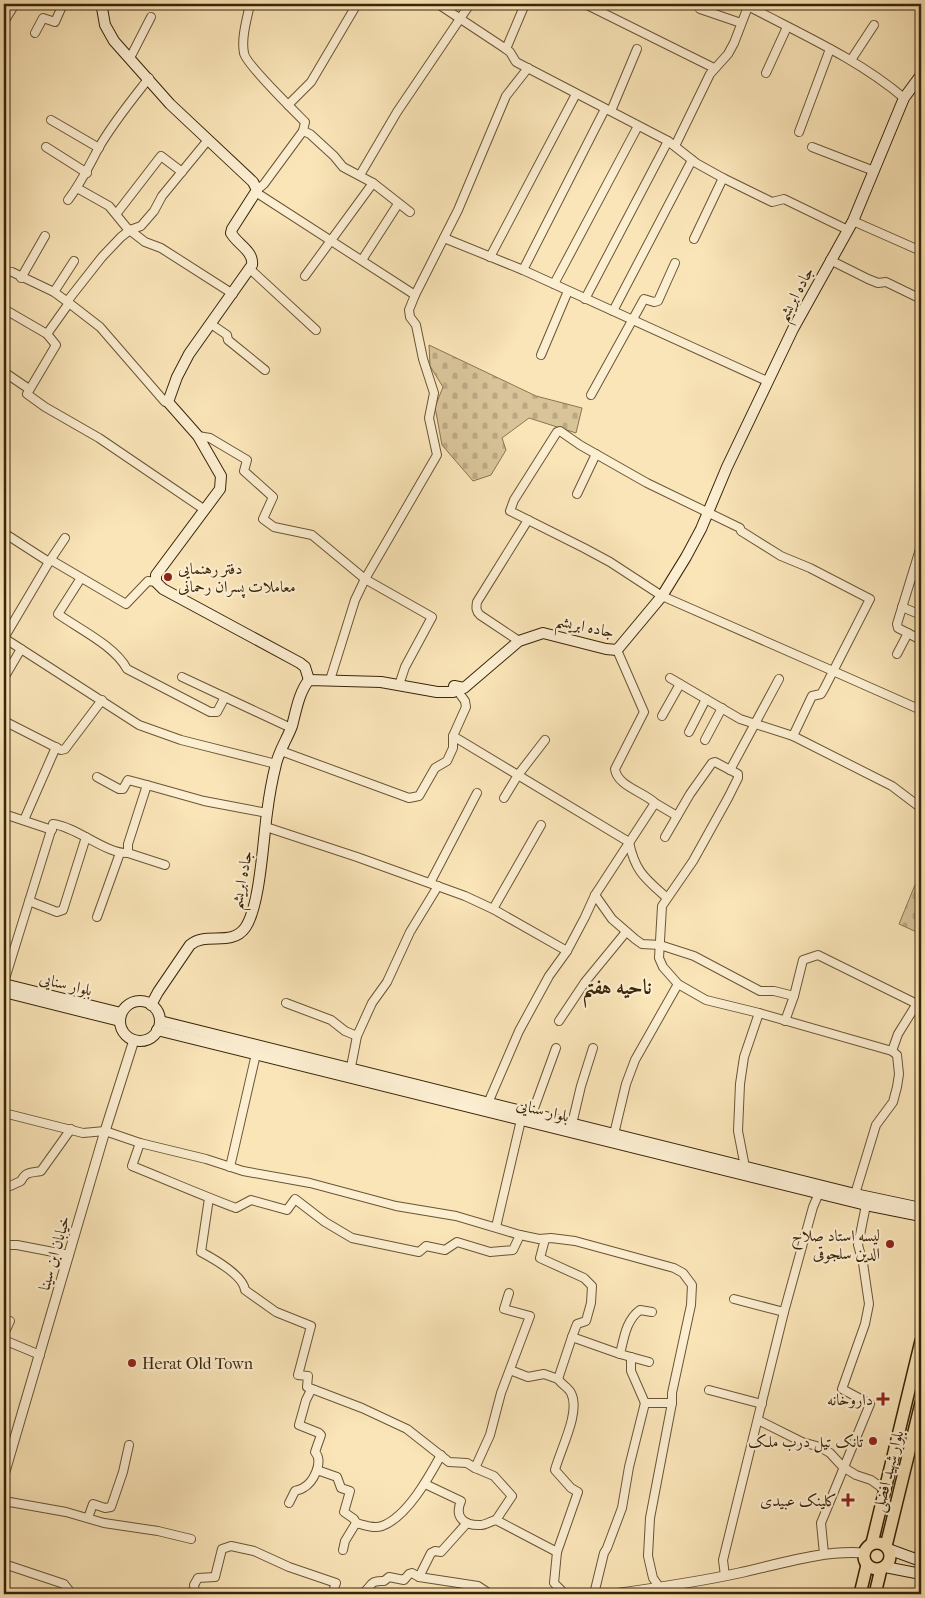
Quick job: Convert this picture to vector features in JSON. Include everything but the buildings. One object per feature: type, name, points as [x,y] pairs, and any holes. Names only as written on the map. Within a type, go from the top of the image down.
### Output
[{"type":"main road","points":[[103,4],[105,25],[114,41],[149,78],[170,104],[253,182],[257,191],[231,233],[249,252],[253,260],[250,269],[188,354],[168,402],[198,436],[221,476],[220,489],[156,575],[156,582],[163,589],[300,663],[305,667],[309,680]]},
{"type":"main road","name":"جاده ابریشم","points":[[151,1005],[190,945],[195,941],[211,938],[228,938],[238,935],[245,927],[254,906],[276,764],[291,728],[304,686],[309,680],[381,682],[437,692],[453,692],[454,686],[464,688],[518,640],[543,633],[616,650],[662,596],[686,557],[708,512],[727,467],[793,328],[850,226],[904,98],[921,76]]},
{"type":"main road","name":"بلوار سنایی","points":[[4,983],[121,1017]]},
{"type":"main road","name":"بلوار سنایی","points":[[4,992],[121,1017]]},
{"type":"main road","points":[[142,1001],[151,1005],[158,1012],[159,1026],[154,1035],[145,1040],[134,1040],[126,1035],[122,1031],[121,1017],[128,1005],[142,1001]]},
{"type":"main road","name":"بلوار سنایی","points":[[159,1026],[256,1054],[350,1072],[521,1120],[866,1205],[921,1216]]},
{"type":"main road","name":"بلوار سنایی","points":[[159,1026],[488,1103],[855,1194],[921,1208]]},
{"type":"main road","name":"بلوار شهید افضلی","points":[[872,1543],[921,1341]]},
{"type":"main road","name":"بلوار شهید افضلی","points":[[887,1548],[919,1424],[921,1403]]},
{"type":"main road","points":[[860,1594],[867,1565],[864,1553],[872,1543],[879,1543],[887,1548],[920,1557]]},
{"type":"main road","points":[[875,1594],[883,1568],[890,1561],[887,1548]]},
{"type":"main road","points":[[867,1565],[874,1569],[883,1568],[921,1574]]},
{"type":"street","points":[[4,22],[15,4]]},
{"type":"street","points":[[35,33],[43,18],[55,22],[64,4]]},
{"type":"street","points":[[250,4],[243,45],[244,56],[305,122],[304,131],[257,191],[415,295]]},
{"type":"street","points":[[288,105],[310,82],[357,4]]},
{"type":"street","points":[[438,4],[506,48],[516,62],[671,144],[692,160],[723,178],[772,202],[784,199],[921,252]]},
{"type":"street","points":[[360,175],[397,112],[470,4]]},
{"type":"street","points":[[506,48],[525,4]]},
{"type":"street","points":[[585,4],[714,68]]},
{"type":"street","points":[[585,299],[714,68],[728,54],[748,5],[786,27],[851,60],[882,79],[904,98]]},
{"type":"street","points":[[700,10],[741,23]]},
{"type":"street","points":[[130,58],[151,17]]},
{"type":"street","points":[[851,60],[874,25]]},
{"type":"street","points":[[766,73],[786,27]]},
{"type":"street","points":[[523,270],[608,110],[637,48]]},
{"type":"street","points":[[799,132],[830,49]]},
{"type":"street","points":[[330,680],[355,600],[365,579],[437,455],[429,418],[434,393],[422,360],[416,325],[410,317],[410,310],[415,295],[458,210],[506,96],[528,68]]},
{"type":"street","points":[[68,200],[87,174],[99,148],[149,78]]},
{"type":"street","points":[[490,257],[576,94]]},
{"type":"street","points":[[50,120],[99,148]]},
{"type":"street","points":[[554,284],[638,126]]},
{"type":"street","points":[[304,131],[310,134],[334,156],[342,167],[373,183],[410,212]]},
{"type":"street","points":[[47,334],[69,303],[69,299],[82,280],[102,257],[130,230],[141,226],[154,211],[162,196],[208,140]]},
{"type":"street","points":[[46,147],[87,174]]},
{"type":"street","points":[[812,147],[874,172]]},
{"type":"street","points":[[117,214],[161,156],[182,172]]},
{"type":"street","points":[[613,311],[692,160]]},
{"type":"street","points":[[694,239],[723,178]]},
{"type":"street","points":[[305,276],[332,242],[373,183]]},
{"type":"street","points":[[77,188],[109,206],[130,230],[146,242],[161,248],[233,294]]},
{"type":"street","points":[[362,260],[398,204]]},
{"type":"street","points":[[21,278],[45,236]]},
{"type":"street","points":[[444,238],[523,270],[767,382]]},
{"type":"street","points":[[830,260],[878,283],[886,282],[920,296]]},
{"type":"street","points":[[54,292],[74,261]]},
{"type":"street","points":[[591,395],[644,299],[654,302],[658,300],[675,263]]},
{"type":"street","points":[[250,269],[316,330]]},
{"type":"street","points":[[12,272],[21,278],[54,292],[100,327],[165,402],[168,402]]},
{"type":"street","points":[[541,354],[568,292]]},
{"type":"street","points":[[4,309],[47,334],[56,345],[27,394],[45,407],[99,438],[205,510]]},
{"type":"street","points":[[211,324],[265,370]]},
{"type":"street","points":[[4,372],[30,388]]},
{"type":"street","points":[[793,736],[812,696],[821,694],[824,690],[833,671],[870,599],[810,568],[781,556],[741,531],[740,528],[647,483],[560,431],[557,432],[514,500],[510,510],[513,513],[602,557],[662,596],[833,671],[921,710]]},
{"type":"street","points":[[198,436],[210,438],[246,460],[244,471],[273,497],[262,519],[274,527],[312,535],[365,579],[432,617],[405,667],[399,685]]},
{"type":"street","points":[[577,494],[596,454]]},
{"type":"street","points":[[518,640],[480,615],[476,611],[476,607],[477,602],[528,520]]},
{"type":"street","points":[[4,533],[50,561],[90,581],[126,604],[148,581],[156,582]]},
{"type":"street","points":[[65,538],[4,638],[139,725],[181,740],[276,764]]},
{"type":"street","points":[[921,546],[897,627],[921,640]]},
{"type":"street","points":[[81,578],[58,614],[122,659],[127,669],[210,712],[217,712],[225,697]]},
{"type":"street","points":[[902,607],[921,615]]},
{"type":"street","points":[[897,654],[908,634]]},
{"type":"street","points":[[4,678],[21,649]]},
{"type":"street","points":[[616,650],[644,712],[615,769],[616,774],[622,781],[677,816]]},
{"type":"street","points":[[182,677],[291,728]]},
{"type":"street","points":[[670,678],[740,718],[793,736],[892,786],[921,808]]},
{"type":"street","points":[[730,770],[779,680]]},
{"type":"street","points":[[662,716],[680,684]]},
{"type":"street","points":[[281,751],[409,798],[416,798],[435,768],[447,761],[453,748],[453,736],[461,722],[466,707],[465,701],[454,686]]},
{"type":"street","points":[[689,732],[706,699]]},
{"type":"street","points":[[4,720],[61,750],[65,749],[102,700]]},
{"type":"street","points":[[705,740],[722,708]]},
{"type":"street","points":[[453,736],[629,842],[637,869],[667,898]]},
{"type":"street","points":[[504,798],[518,775],[545,740]]},
{"type":"street","points":[[24,820],[56,747]]},
{"type":"street","points":[[665,837],[712,763],[715,762],[738,775],[728,798],[693,861],[662,906],[659,958],[662,967],[678,984],[706,1000],[892,1051],[897,1055],[899,1074],[893,1102],[876,1125],[855,1194]]},
{"type":"street","points":[[97,777],[118,789],[123,788],[128,780],[204,801],[267,813]]},
{"type":"street","points":[[97,917],[128,844],[147,785]]},
{"type":"street","points":[[350,1072],[357,1036],[372,1003],[387,982],[477,793]]},
{"type":"street","points":[[488,1103],[519,1031],[549,976],[567,951],[595,896],[655,803]]},
{"type":"street","points":[[4,814],[52,830]]},
{"type":"street","points":[[4,983],[53,824],[124,853],[165,866]]},
{"type":"street","points":[[493,909],[541,825]]},
{"type":"street","points":[[266,827],[434,884],[493,909],[567,951]]},
{"type":"street","points":[[29,902],[58,912],[63,910],[86,837]]},
{"type":"street","points":[[595,896],[612,919],[642,944],[660,945],[694,956],[760,990],[774,990],[794,996]]},
{"type":"street","points":[[559,1021],[585,982],[626,932]]},
{"type":"street","points":[[785,1021],[794,996],[803,960],[818,954],[919,1000],[898,1034],[892,1051]]},
{"type":"street","points":[[614,1134],[626,1084],[635,1060],[678,984]]},
{"type":"street","points":[[286,1003],[331,1020],[344,1031],[357,1036]]},
{"type":"street","points":[[745,1167],[738,1130],[740,1084],[744,1057],[759,1013]]},
{"type":"street","name":"خیابان ابن سینا","points":[[4,1475],[105,1131],[134,1040]]},
{"type":"street","points":[[532,1114],[556,1048]]},
{"type":"street","points":[[572,1124],[593,1048]]},
{"type":"street","points":[[230,1167],[256,1054]]},
{"type":"street","points":[[4,1113],[84,1133],[105,1131],[140,1143],[206,1159],[230,1167],[310,1183],[396,1206],[456,1216],[520,1235],[575,1241],[674,1268],[683,1273],[692,1285],[691,1306],[672,1393],[672,1403],[650,1518],[648,1556],[652,1578],[660,1588]]},
{"type":"street","points":[[496,1227],[521,1120]]},
{"type":"street","points":[[4,1185],[10,1186],[21,1181],[23,1175],[27,1173],[41,1171],[70,1129]]},
{"type":"street","points":[[140,1143],[132,1166],[236,1208],[250,1200],[287,1210],[295,1199],[325,1222],[352,1238],[419,1252],[426,1246],[446,1250],[457,1242],[490,1252],[513,1250],[520,1235]]},
{"type":"street","points":[[725,1576],[724,1560],[784,1312],[813,1207],[819,1193]]},
{"type":"street","points":[[209,1198],[201,1252],[224,1266],[244,1284],[245,1290],[276,1312],[311,1326],[298,1375],[308,1376],[307,1387],[310,1390],[362,1408],[407,1429],[449,1462],[467,1463],[494,1476],[512,1496],[496,1520],[482,1526],[467,1523],[459,1516],[457,1509],[461,1501],[425,1484]]},
{"type":"street","points":[[824,1554],[821,1523],[870,1404],[842,1389],[865,1324],[869,1304],[863,1263],[858,1245],[866,1205]]},
{"type":"street","points":[[545,1239],[540,1258],[584,1278],[592,1286],[591,1303],[586,1321],[577,1324],[558,1379]]},
{"type":"street","points":[[4,1245],[16,1244],[68,1256]]},
{"type":"street","points":[[475,1468],[490,1435],[501,1393],[530,1316],[504,1309],[509,1293]]},
{"type":"street","points":[[734,1299],[784,1312]]},
{"type":"street","points":[[620,1354],[628,1324],[634,1314],[640,1310],[652,1312]]},
{"type":"street","points":[[4,1334],[10,1321]]},
{"type":"street","points":[[572,1337],[649,1362]]},
{"type":"street","points":[[4,1340],[40,1355]]},
{"type":"street","points":[[594,1594],[604,1553],[622,1508],[629,1467],[645,1403],[631,1371],[631,1357]]},
{"type":"street","points":[[510,1370],[528,1378],[544,1374],[558,1379],[571,1392],[574,1408],[572,1422],[555,1470],[571,1488],[578,1492],[557,1552],[554,1583],[564,1594]]},
{"type":"street","points":[[289,1503],[295,1491],[303,1488],[311,1481],[317,1470],[318,1458],[315,1452],[321,1435],[311,1429],[298,1425],[310,1390]]},
{"type":"street","points":[[709,1390],[762,1404]]},
{"type":"street","points":[[645,1403],[672,1403]]},
{"type":"street","points":[[758,1420],[802,1442],[820,1446],[830,1453],[843,1467],[856,1475],[870,1480],[885,1490]]},
{"type":"street","points":[[88,1518],[93,1504],[105,1508],[110,1507],[122,1472],[128,1445]]},
{"type":"street","points":[[317,1470],[337,1476],[341,1488],[350,1491],[344,1512],[354,1519],[356,1523],[372,1527],[382,1526],[398,1516],[425,1484],[440,1455]]},
{"type":"street","points":[[4,1501],[38,1506],[104,1523],[158,1531],[191,1539]]},
{"type":"street","points":[[496,1520],[557,1552]]},
{"type":"street","points":[[343,1550],[345,1541],[356,1523]]},
{"type":"street","points":[[419,1577],[431,1553],[435,1551],[441,1552],[467,1523]]},
{"type":"street","points":[[180,1594],[195,1592],[194,1585],[198,1578],[215,1577],[222,1548],[231,1546],[254,1551],[289,1567],[336,1583],[332,1594]]},
{"type":"street","points":[[614,1594],[725,1576],[824,1554],[845,1551],[864,1553]]},
{"type":"street","points":[[4,1564],[64,1584],[72,1594]]},
{"type":"street","points":[[361,1594],[366,1592],[374,1581],[384,1581],[389,1577],[404,1580],[408,1574],[412,1573],[419,1577],[478,1586],[490,1594]]},
{"type":"green space","points":[[429,345],[536,396],[582,408],[576,433],[529,418],[502,438],[506,450],[491,475],[473,481],[442,445],[435,407],[443,387],[430,366]]},
{"type":"green space","points":[[917,880],[921,882],[921,934],[899,924]]},
{"type":"place","name":"دفتر رهنمایی معاملات پسران رحمانی","points":[[168,577]]},
{"type":"place","name":"لیسه استاد صلاح الدین سلجوقی","points":[[890,1244]]},
{"type":"place","name":"Herat Old Town","points":[[132,1363]]},
{"type":"place","name":"داروخانه","points":[[883,1399]]},
{"type":"place","name":"تانک تیل درب ملک","points":[[873,1441]]},
{"type":"place","name":"کلینک عبیدی","points":[[848,1500]]},
{"type":"district","name":"ناحیه هفتم","points":[[617,987]]}]
